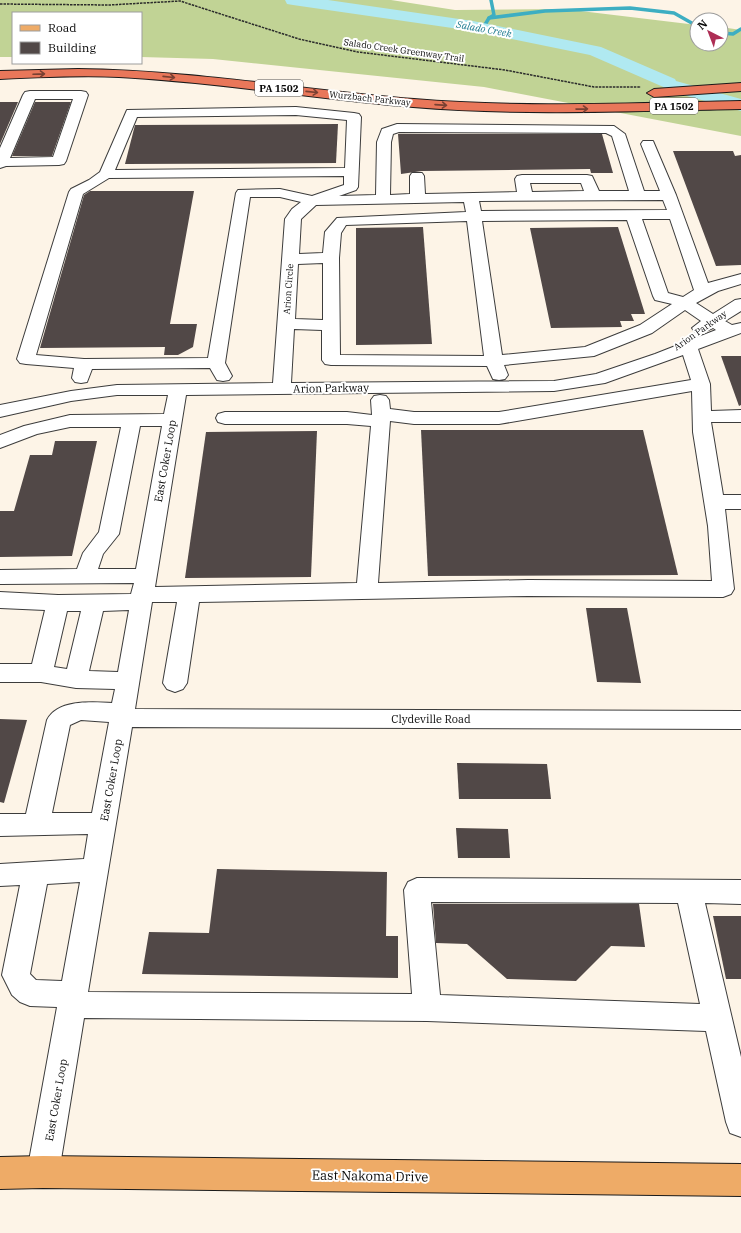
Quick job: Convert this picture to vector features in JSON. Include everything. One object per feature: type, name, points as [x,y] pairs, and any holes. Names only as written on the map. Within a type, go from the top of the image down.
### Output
[{"type":"highway","name":"Wurzbach Parkway","points":[[0,65],[64,64],[179,66],[462,96],[528,98],[741,93]]},
{"type":"highway","name":"Wurzbach Parkway","points":[[0,75],[59,73],[154,75],[413,103],[480,108],[558,109],[741,105]]},
{"type":"highway","points":[[625,96],[741,87]]},
{"type":"highway","points":[[607,108],[693,114],[741,114]]},
{"type":"main road","name":"East Nakoma Drive","points":[[0,1173],[43,1172],[741,1180]]},
{"type":"street","points":[[30,95],[81,95],[59,161],[1,163],[30,95]]},
{"type":"street","points":[[106,174],[352,172],[354,117],[296,111],[132,113],[106,174],[94,183],[76,192],[26,359],[84,364],[216,363]]},
{"type":"street","points":[[383,199],[384,142],[387,132],[398,128],[609,129],[618,134],[638,195]]},
{"type":"street","points":[[648,144],[676,214],[702,291]]},
{"type":"street","name":"Arion Circle","points":[[282,388],[293,219],[297,212],[315,201],[351,187],[352,172]]},
{"type":"street","points":[[417,176],[418,197]]},
{"type":"street","points":[[229,388],[216,363],[243,193],[280,193],[315,201],[418,197],[669,195]]},
{"type":"street","points":[[471,197],[494,361],[502,388]]},
{"type":"street","points":[[676,214],[474,216],[342,221],[333,232],[331,258],[331,360],[494,361],[588,352],[646,329],[702,291],[723,283],[741,279]]},
{"type":"street","points":[[633,215],[662,296],[685,302],[712,321],[735,329]]},
{"type":"street","points":[[290,259],[331,258]]},
{"type":"street","name":"Arion Parkway","points":[[661,358],[712,321],[741,304]]},
{"type":"street","points":[[286,324],[331,325]]},
{"type":"street","name":"Arion Parkway","points":[[0,411],[77,395],[117,390],[380,387],[502,388],[554,386],[599,379],[661,358],[735,329]]},
{"type":"street","points":[[0,577],[86,576],[143,591],[189,594],[367,590],[732,587],[718,526],[702,432],[701,384],[689,347]]},
{"type":"street","points":[[77,395],[84,364]]},
{"type":"street","points":[[225,418],[499,418],[701,384]]},
{"type":"street","points":[[367,590],[380,417],[380,387]]},
{"type":"street","name":"East Coker Loop","points":[[43,1172],[178,389]]},
{"type":"street","points":[[701,417],[741,416]]},
{"type":"street","points":[[0,442],[31,430],[70,421],[172,420]]},
{"type":"street","points":[[86,576],[89,557],[109,534],[132,421]]},
{"type":"street","points":[[0,445],[3,449],[0,459]]},
{"type":"street","points":[[714,502],[741,502]]},
{"type":"street","points":[[0,600],[94,603],[143,591]]},
{"type":"street","points":[[175,683],[189,594]]},
{"type":"street","points":[[41,673],[58,603]]},
{"type":"street","points":[[76,679],[94,603]]},
{"type":"street","points":[[0,673],[41,673],[76,679],[128,682]]},
{"type":"street","name":"Clydeville Road","points":[[37,824],[59,720],[79,711],[122,715],[741,720]]},
{"type":"street","points":[[0,825],[104,822]]},
{"type":"street","points":[[0,875],[95,870]]},
{"type":"street","points":[[36,873],[16,975],[22,986],[30,993],[73,1000],[427,1008],[718,1018]]},
{"type":"street","points":[[427,1008],[417,890],[741,892]]},
{"type":"street","points":[[689,892],[718,1018],[736,1076],[741,1122]]},
{"type":"path","name":"Salado Creek Greenway Trail","points":[[0,4],[108,5],[180,1],[299,39],[344,50],[505,70],[571,83]]},
{"type":"green space","points":[[0,0],[391,0],[455,10],[564,9],[689,24],[689,52],[729,52],[729,28],[741,30],[741,136],[484,87],[213,59],[142,57],[142,12],[12,12],[12,57],[0,57]]},
{"type":"building","points":[[0,102],[18,102],[0,144]]},
{"type":"building","points":[[35,102],[71,102],[52,156],[12,156]]},
{"type":"building","points":[[338,124],[336,163],[125,164],[135,125]]},
{"type":"building","points":[[398,134],[602,134],[613,173],[591,173],[590,169],[422,171],[401,174]]},
{"type":"building","points":[[673,151],[733,151],[735,156],[741,155],[741,265],[716,266]]},
{"type":"building","points":[[90,191],[194,191],[170,324],[197,324],[193,347],[178,355],[164,355],[165,347],[40,348],[84,195]]},
{"type":"building","points":[[423,227],[432,344],[356,345],[356,228]]},
{"type":"building","points":[[618,227],[645,314],[631,314],[634,321],[620,321],[622,327],[551,328],[530,228]]},
{"type":"building","points":[[721,356],[741,356],[741,405],[739,406]]},
{"type":"building","points":[[421,430],[643,430],[678,575],[428,576]]},
{"type":"building","points":[[317,431],[311,577],[185,578],[206,432]]},
{"type":"building","points":[[55,441],[97,441],[72,556],[0,557],[0,511],[14,511],[30,455],[52,455]]},
{"type":"building","points":[[586,608],[627,608],[641,683],[597,682]]},
{"type":"building","points":[[0,719],[27,720],[4,803],[0,802]]},
{"type":"building","points":[[457,763],[547,764],[551,799],[459,799]]},
{"type":"building","points":[[456,828],[508,829],[510,858],[458,858]]},
{"type":"building","points":[[217,869],[387,872],[386,936],[398,936],[398,978],[142,974],[149,932],[209,933]]},
{"type":"building","points":[[433,904],[639,904],[645,947],[611,946],[576,981],[507,979],[467,944],[436,943]]},
{"type":"building","points":[[713,916],[741,916],[741,979],[726,979]]},
{"type":"waterway","name":"Salado Creek","points":[[293,0],[473,26],[595,51],[668,83]]},
{"type":"waterway","points":[[489,18],[494,15],[491,0]]},
{"type":"waterway","points":[[489,18],[545,11],[630,8],[674,13],[689,21]]},
{"type":"waterway","points":[[483,28],[489,18]]},
{"type":"waterway","points":[[729,34],[733,34],[741,29]]},
{"type":"waterway","name":"Salado Creek","points":[[676,87],[741,105]]}]
